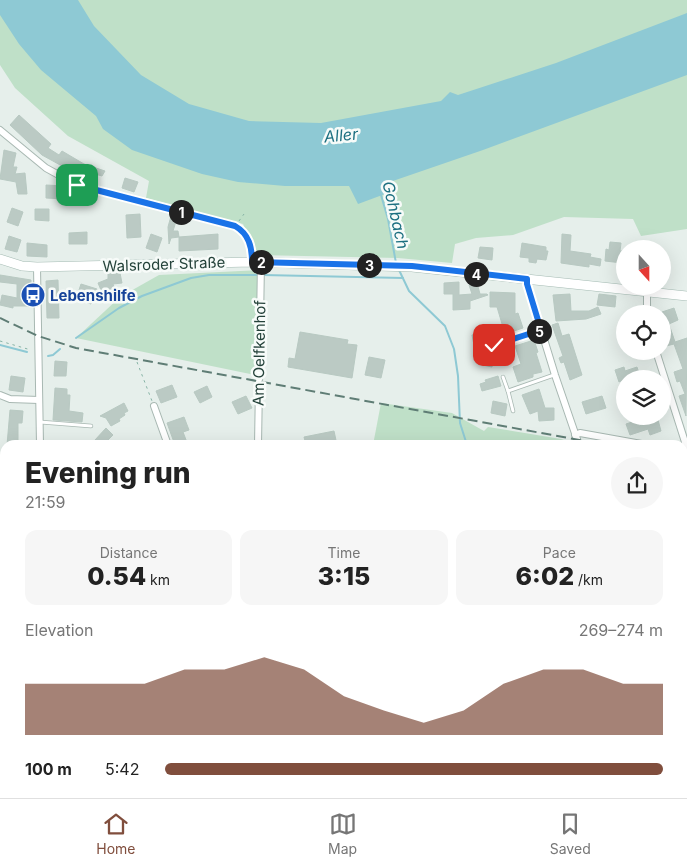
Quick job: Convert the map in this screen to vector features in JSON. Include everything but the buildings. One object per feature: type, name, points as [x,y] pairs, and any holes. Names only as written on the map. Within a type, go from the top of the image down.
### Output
[{"type":"main road","name":"Walsroder Straße","points":[[0,260],[22,266],[38,267],[258,264],[412,266],[616,289]]},
{"type":"main road","name":"Walsroder Straße","points":[[671,294],[687,296]]},
{"type":"street","name":"Am Oelfkenhof","points":[[0,130],[46,168],[77,185],[235,226],[247,237],[258,264],[260,280],[258,440]]},
{"type":"street","points":[[38,267],[40,440]]},
{"type":"street","points":[[527,279],[541,330],[577,440]]},
{"type":"street","points":[[659,360],[684,440]]},
{"type":"street","points":[[0,395],[10,399],[39,400]]},
{"type":"street","points":[[154,406],[166,440]]},
{"type":"street","points":[[575,435],[580,433],[619,440]]},
{"type":"lane","points":[[498,360],[494,345],[541,330]]},
{"type":"lane","points":[[508,391],[555,375]]},
{"type":"lane","points":[[503,376],[513,411]]},
{"type":"lane","points":[[40,422],[91,426]]},
{"type":"path","points":[[238,223],[244,214]]},
{"type":"path","points":[[0,341],[38,352]]},
{"type":"path","points":[[137,362],[154,406]]},
{"type":"green space","points":[[0,0],[687,0],[687,229],[641,236],[633,219],[564,217],[513,235],[476,238],[455,244],[452,263],[398,258],[257,255],[243,224],[146,198],[149,181],[68,136],[15,88],[0,65]]},
{"type":"green space","points":[[259,270],[255,375],[76,338],[120,297],[159,275]]},
{"type":"green space","points":[[381,403],[452,413],[484,431],[488,427],[564,440],[374,440]]},
{"type":"water","name":"Aller","points":[[0,0],[78,0],[94,26],[141,75],[189,104],[249,121],[321,123],[441,101],[450,92],[458,95],[556,63],[687,13],[687,75],[387,183],[385,194],[358,204],[349,186],[285,186],[238,182],[202,174],[132,150],[103,129],[96,116],[41,70],[19,44],[0,15]]},
{"type":"waterway","name":"Gohbach","points":[[381,195],[388,219],[396,263]]},
{"type":"waterway","name":"Gohbach","points":[[399,270],[409,291],[445,326],[454,349],[458,376],[460,423],[465,440]]},
{"type":"waterway","points":[[76,338],[119,308],[142,296],[191,278],[209,275],[258,275]]},
{"type":"waterway","points":[[263,275],[403,278]]},
{"type":"waterway","points":[[0,345],[27,352]]},
{"type":"waterway","points":[[48,356],[53,355],[60,349]]},
{"type":"railway","points":[[0,318],[38,336],[76,348],[580,440]]},
{"type":"place","name":"Lebenshilfe","points":[[33,295]]},
{"type":"route","points":[[77,185],[240,228],[250,243],[252,262],[412,266],[527,279],[541,330],[494,345]]}]
